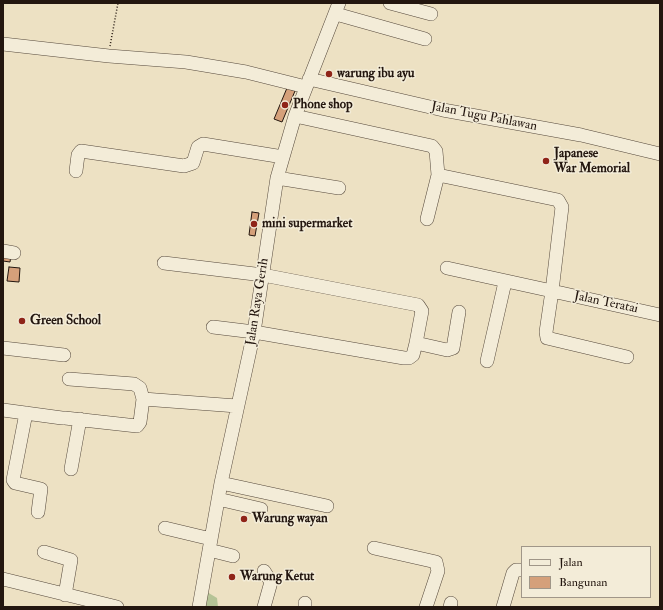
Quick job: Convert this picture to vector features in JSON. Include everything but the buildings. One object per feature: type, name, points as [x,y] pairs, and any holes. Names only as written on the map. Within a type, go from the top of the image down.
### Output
[{"type":"street","points":[[390,3],[431,14]]},
{"type":"street","points":[[338,9],[425,40]]},
{"type":"street","name":"Jalan Raya Gerih","points":[[199,607],[221,484],[254,332],[277,178],[295,116],[338,9]]},
{"type":"street","name":"Jalan Tugu Pahlawan","points":[[3,44],[109,56],[186,62],[246,72],[581,135],[660,154]]},
{"type":"street","points":[[295,116],[432,146],[436,151],[438,175],[427,219]]},
{"type":"street","points":[[76,171],[78,155],[81,151],[186,166],[193,163],[198,147],[203,144],[283,157]]},
{"type":"street","points":[[438,175],[558,200],[562,208],[546,332],[547,338],[627,357]]},
{"type":"street","points":[[277,178],[339,188]]},
{"type":"street","points":[[164,263],[263,275],[418,305],[422,312],[413,355],[409,358],[254,332],[212,327]]},
{"type":"street","name":"Jalan Teratai","points":[[447,268],[660,315]]},
{"type":"street","points":[[487,361],[505,282]]},
{"type":"street","points":[[416,343],[450,349],[453,348],[459,312]]},
{"type":"street","points":[[3,348],[64,355]]},
{"type":"street","points":[[3,410],[64,418],[139,425],[143,399],[140,388],[134,384],[69,378]]},
{"type":"street","points":[[143,399],[237,406]]},
{"type":"street","points":[[26,413],[13,480],[15,483],[41,489],[38,512]]},
{"type":"street","points":[[71,469],[80,419]]},
{"type":"street","points":[[221,484],[327,506]]},
{"type":"street","points":[[218,499],[261,509]]},
{"type":"street","points":[[165,528],[210,544],[233,556]]},
{"type":"street","points":[[374,548],[436,562],[438,571],[426,607]]},
{"type":"street","points":[[44,552],[71,560],[65,595]]},
{"type":"street","points":[[507,606],[513,573],[516,570],[521,570]]},
{"type":"street","points":[[264,571],[271,582],[264,607]]},
{"type":"street","points":[[3,579],[117,607]]},
{"type":"path","points":[[109,56],[118,3]]},
{"type":"green space","points":[[207,592],[217,598],[218,607],[195,607]]},
{"type":"place","name":"warung ibu ayu","points":[[329,74]]},
{"type":"place","name":"Phone shop","points":[[285,105]]},
{"type":"place","name":"Japanese War Memorial","points":[[546,161]]},
{"type":"place","name":"mini supermarket","points":[[254,224]]},
{"type":"place","name":"Green School","points":[[22,321]]},
{"type":"place","name":"Warung wayan","points":[[244,519]]},
{"type":"place","name":"Warung Ketut","points":[[232,577]]}]
